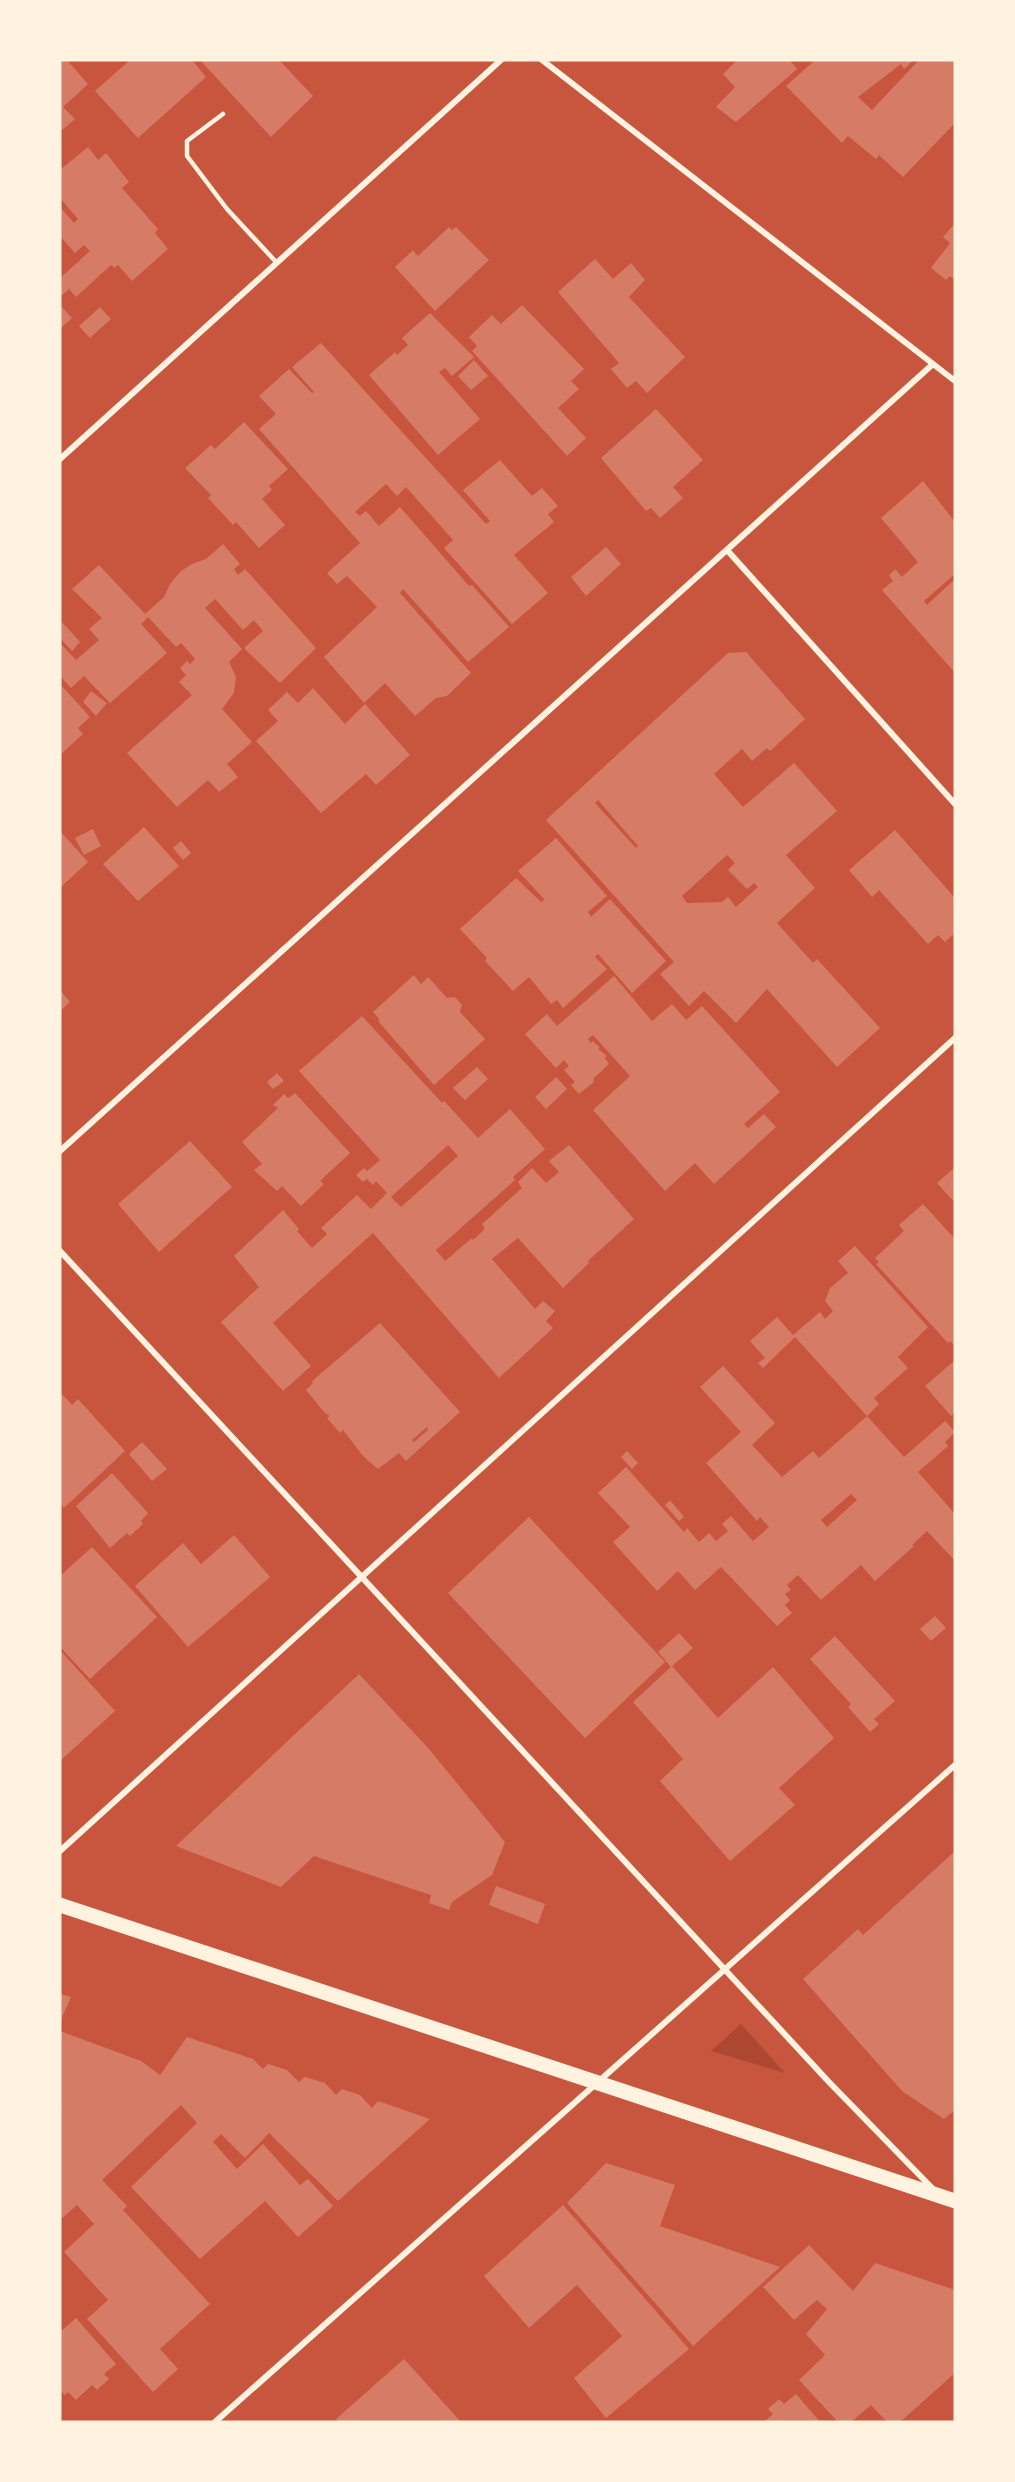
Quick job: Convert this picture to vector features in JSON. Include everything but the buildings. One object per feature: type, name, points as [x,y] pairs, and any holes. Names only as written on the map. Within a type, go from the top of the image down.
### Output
[{"type":"main road","points":[[60,1905],[955,2201]]},
{"type":"street","points":[[60,459],[501,60]]},
{"type":"street","points":[[542,60],[955,381]]},
{"type":"street","points":[[60,1151],[933,364]]},
{"type":"street","points":[[727,550],[955,804]]},
{"type":"street","points":[[60,1851],[955,1038]]},
{"type":"street","points":[[60,1251],[828,2081],[939,2195]]},
{"type":"street","points":[[215,2422],[955,1765]]},
{"type":"lane","points":[[223,114],[187,141],[187,156],[226,209],[277,263]]},
{"type":"shaded area","points":[[741,2024],[785,2073],[711,2051]]}]
